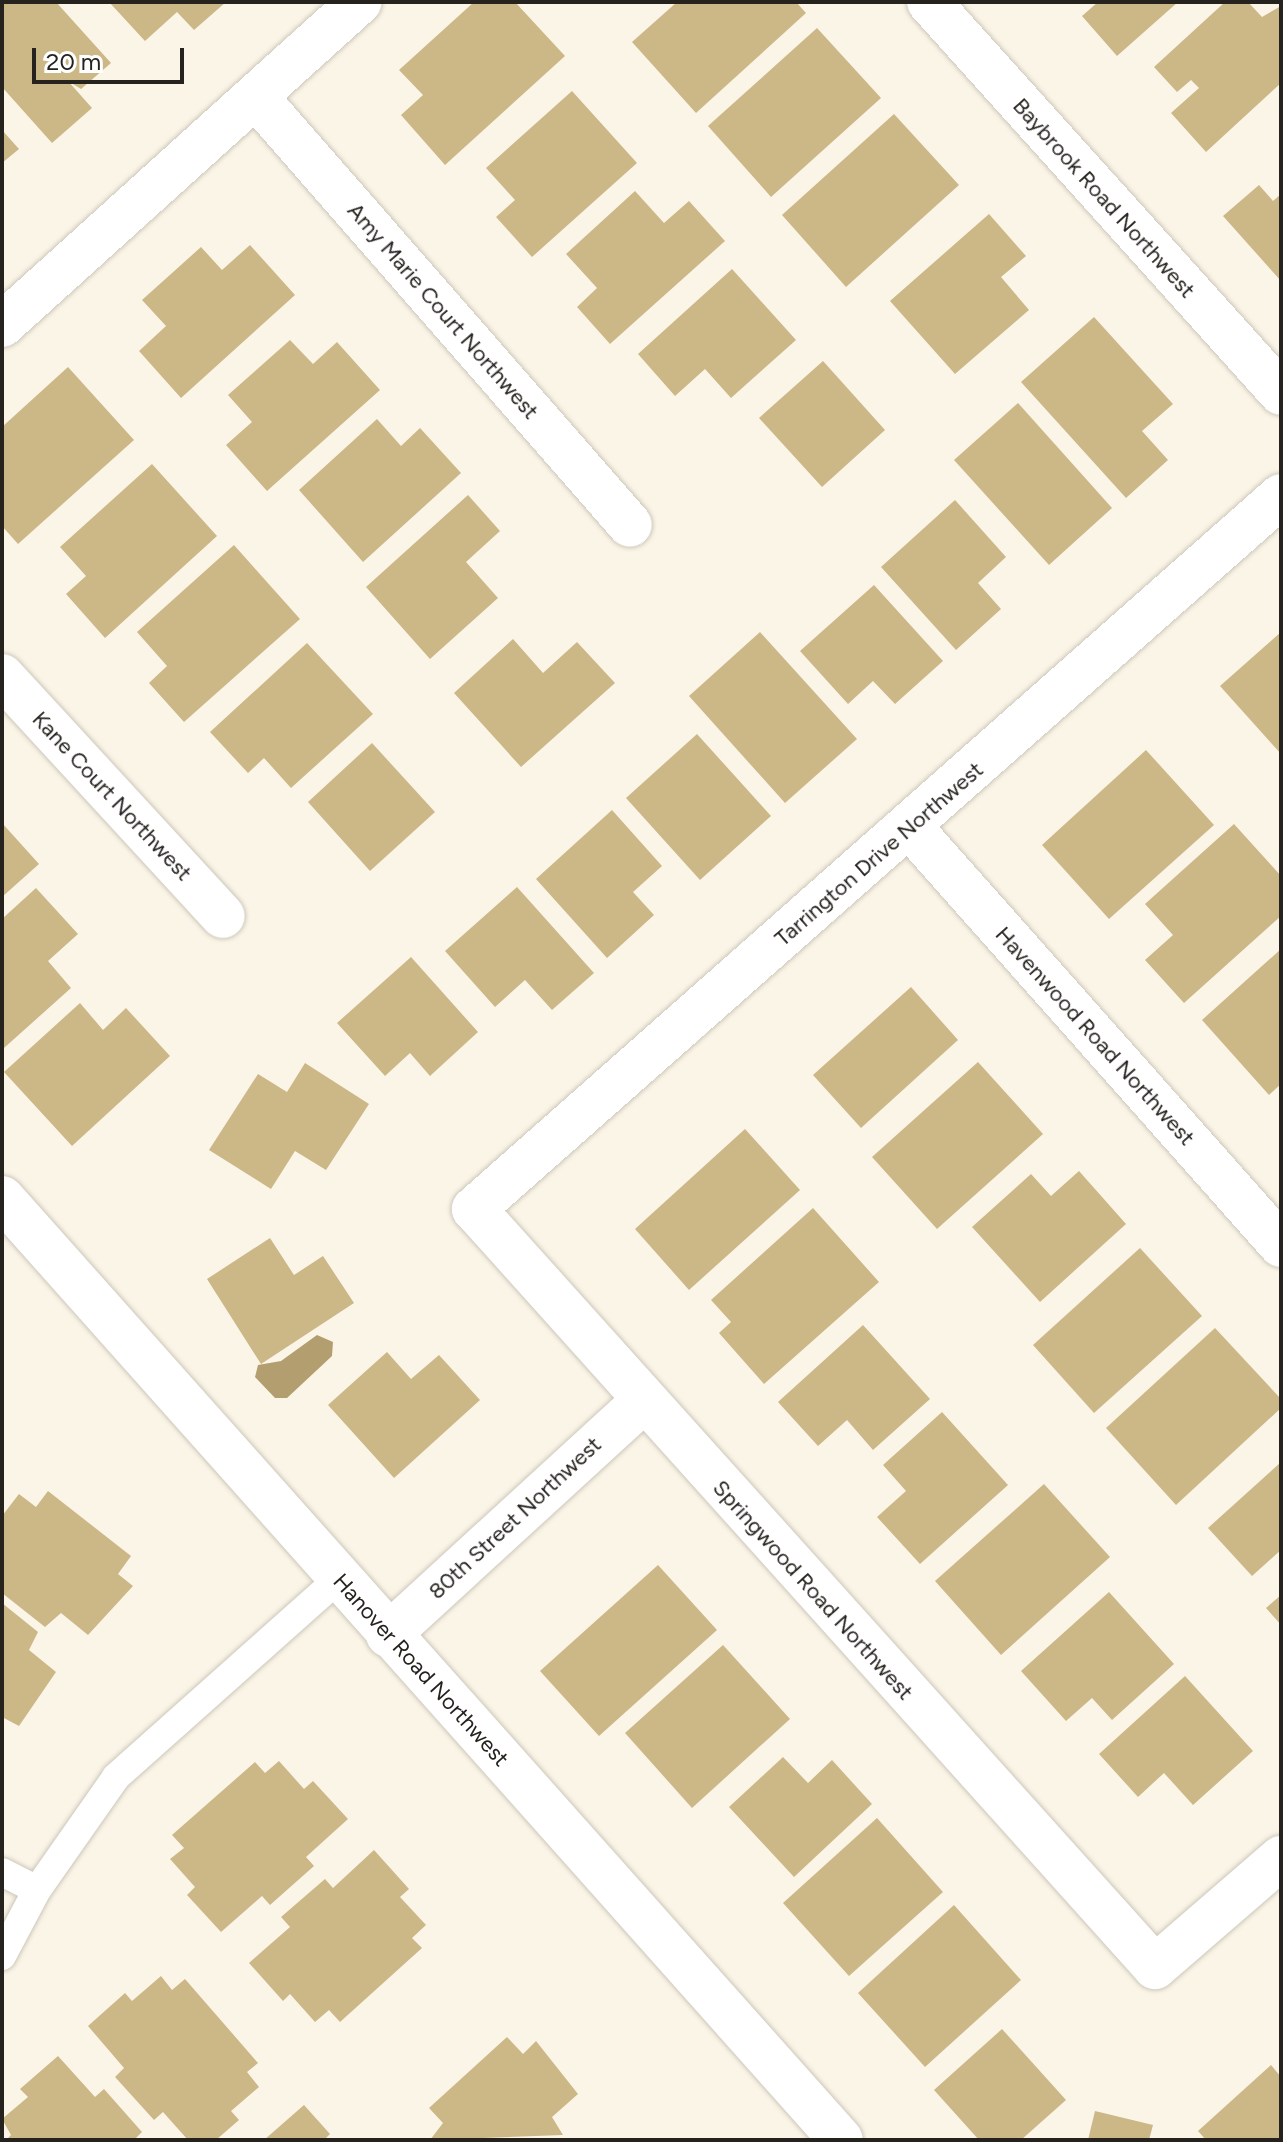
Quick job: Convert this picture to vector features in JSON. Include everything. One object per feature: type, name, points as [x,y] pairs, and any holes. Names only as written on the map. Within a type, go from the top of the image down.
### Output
[{"type":"street","points":[[2,325],[360,2]]},
{"type":"street","name":"Baybrook Road Northwest","points":[[929,2],[1281,393]]},
{"type":"street","name":"Amy Marie Court Northwest","points":[[256,97],[630,525]]},
{"type":"street","name":"Tarrington Drive Northwest","points":[[474,1209],[910,827],[1281,496]]},
{"type":"street","name":"Kane Court Northwest","points":[[2,676],[223,916]]},
{"type":"street","name":"Havenwood Road Northwest","points":[[910,827],[1281,1245]]},
{"type":"street","name":"Hanover Road Northwest","points":[[2,1198],[388,1635],[841,2140]]},
{"type":"street","name":"Springwood Road Northwest","points":[[474,1209],[642,1402],[1155,1967],[1281,1858]]},
{"type":"street","name":"80th Street Northwest","points":[[388,1635],[642,1402]]},
{"type":"lane","points":[[2,1956],[37,1890],[116,1777],[339,1578]]},
{"type":"lane","points":[[2,1872],[37,1890]]},
{"type":"shaded area","points":[[317,1335],[333,1342],[332,1356],[287,1398],[275,1398],[255,1377],[258,1365],[281,1361]]},
{"type":"building","points":[[2,2],[56,2],[111,63],[81,89],[68,81],[92,108],[52,143],[2,87]]},
{"type":"building","points":[[109,2],[226,2],[194,30],[177,12],[145,41]]},
{"type":"building","points":[[474,2],[515,2],[565,56],[445,165],[401,115],[423,95],[399,70]]},
{"type":"building","points":[[677,2],[796,2],[806,13],[696,113],[632,42]]},
{"type":"building","points":[[1098,2],[1178,2],[1117,56],[1082,16]]},
{"type":"building","points":[[1225,2],[1248,2],[1262,17],[1281,6],[1281,83],[1206,152],[1171,113],[1199,88],[1191,80],[1177,92],[1154,67]]},
{"type":"building","points":[[817,28],[881,98],[771,197],[708,126]]},
{"type":"building","points":[[572,91],[637,163],[532,257],[496,217],[515,200],[486,168]]},
{"type":"building","points":[[894,114],[959,185],[846,287],[782,215]]},
{"type":"building","points":[[2,130],[19,149],[2,163]]},
{"type":"building","points":[[1259,185],[1273,201],[1281,194],[1281,281],[1223,216]]},
{"type":"building","points":[[635,191],[664,223],[689,201],[725,241],[610,344],[577,307],[597,288],[566,254]]},
{"type":"building","points":[[989,214],[1026,256],[1001,277],[1029,310],[955,374],[890,301]]},
{"type":"building","points":[[250,245],[295,295],[181,398],[139,351],[166,326],[142,300],[201,247],[222,270]]},
{"type":"building","points":[[732,269],[796,340],[731,398],[705,369],[675,396],[638,354]]},
{"type":"building","points":[[1094,317],[1173,404],[1142,431],[1168,460],[1126,498],[1021,382]]},
{"type":"building","points":[[290,340],[313,364],[337,342],[380,390],[267,491],[226,445],[252,422],[228,395]]},
{"type":"building","points":[[823,361],[885,430],[822,487],[759,418]]},
{"type":"building","points":[[68,367],[134,440],[18,544],[2,526],[2,427]]},
{"type":"building","points":[[1018,403],[1112,508],[1049,565],[954,460]]},
{"type":"building","points":[[377,419],[401,446],[420,428],[461,473],[363,562],[299,490]]},
{"type":"building","points":[[152,464],[217,536],[105,638],[66,594],[86,576],[60,547]]},
{"type":"building","points":[[468,495],[500,531],[466,562],[498,598],[430,659],[366,587]]},
{"type":"building","points":[[955,500],[1006,557],[978,583],[1001,609],[956,650],[881,567]]},
{"type":"building","points":[[234,545],[300,619],[184,722],[149,683],[167,666],[137,632]]},
{"type":"building","points":[[874,585],[943,661],[895,704],[873,681],[848,704],[800,651]]},
{"type":"building","points":[[760,632],[857,739],[785,803],[689,696]]},
{"type":"building","points":[[1281,632],[1281,754],[1220,686]]},
{"type":"building","points":[[513,639],[543,673],[577,642],[615,683],[521,767],[454,693]]},
{"type":"building","points":[[307,643],[373,714],[291,788],[264,758],[248,773],[210,732]]},
{"type":"building","points":[[697,734],[771,816],[700,880],[626,798]]},
{"type":"building","points":[[372,743],[435,812],[370,871],[308,802]]},
{"type":"building","points":[[1146,750],[1214,825],[1109,919],[1042,845]]},
{"type":"building","points":[[612,810],[662,866],[633,892],[654,915],[607,958],[536,879]]},
{"type":"building","points":[[2,823],[39,864],[2,897]]},
{"type":"building","points":[[1234,824],[1281,876],[1281,916],[1184,1003],[1145,960],[1173,935],[1145,904]]},
{"type":"building","points":[[517,887],[594,973],[552,1010],[525,980],[495,1007],[445,951]]},
{"type":"building","points":[[36,888],[78,934],[48,961],[71,988],[4,1048],[2,919]]},
{"type":"building","points":[[1281,949],[1281,1084],[1269,1095],[1202,1020]]},
{"type":"building","points":[[411,957],[478,1032],[430,1076],[410,1053],[385,1076],[337,1023]]},
{"type":"building","points":[[911,987],[958,1040],[861,1128],[813,1075]]},
{"type":"building","points":[[80,1003],[103,1030],[126,1008],[170,1056],[72,1146],[4,1072]]},
{"type":"building","points":[[978,1062],[1043,1134],[937,1229],[872,1157]]},
{"type":"building","points":[[305,1063],[369,1104],[326,1170],[295,1151],[271,1189],[209,1150],[258,1074],[287,1092]]},
{"type":"building","points":[[745,1129],[800,1190],[689,1290],[635,1229]]},
{"type":"building","points":[[1079,1171],[1126,1224],[1040,1302],[972,1227],[1031,1174],[1051,1196]]},
{"type":"building","points":[[813,1208],[879,1282],[764,1384],[719,1333],[731,1322],[711,1300]]},
{"type":"building","points":[[270,1238],[294,1275],[323,1256],[354,1303],[261,1364],[207,1279]]},
{"type":"building","points":[[1140,1248],[1202,1316],[1094,1413],[1033,1345]]},
{"type":"building","points":[[863,1325],[930,1399],[873,1450],[847,1420],[818,1446],[778,1402]]},
{"type":"building","points":[[1215,1328],[1281,1399],[1281,1408],[1176,1505],[1106,1428]]},
{"type":"building","points":[[387,1352],[411,1379],[439,1355],[480,1400],[394,1478],[328,1405]]},
{"type":"building","points":[[942,1412],[1008,1485],[920,1564],[877,1517],[906,1491],[883,1465]]},
{"type":"building","points":[[1281,1462],[1281,1550],[1252,1576],[1208,1528]]},
{"type":"building","points":[[1044,1484],[1110,1557],[1001,1655],[935,1581]]},
{"type":"building","points":[[48,1491],[131,1556],[118,1574],[133,1586],[88,1635],[61,1613],[45,1627],[2,1593],[2,1516],[19,1494],[36,1507]]},
{"type":"building","points":[[658,1565],[717,1630],[599,1736],[540,1671]]},
{"type":"building","points":[[1109,1592],[1174,1664],[1112,1720],[1092,1698],[1066,1721],[1021,1671]]},
{"type":"building","points":[[1281,1595],[1281,1625],[1266,1608]]},
{"type":"building","points":[[2,1603],[38,1632],[29,1650],[56,1672],[19,1726],[2,1717]]},
{"type":"building","points":[[723,1645],[790,1719],[692,1808],[625,1733]]},
{"type":"building","points":[[1185,1676],[1253,1751],[1193,1805],[1164,1773],[1138,1797],[1099,1754]]},
{"type":"building","points":[[783,1757],[808,1783],[832,1760],[872,1804],[794,1877],[729,1807]]},
{"type":"building","points":[[279,1761],[304,1789],[313,1781],[348,1819],[306,1857],[314,1866],[270,1905],[262,1896],[221,1932],[187,1895],[195,1887],[170,1859],[184,1848],[172,1835],[255,1762],[265,1773]]},
{"type":"building","points":[[877,1818],[943,1892],[849,1976],[783,1903]]},
{"type":"building","points":[[374,1850],[409,1889],[400,1897],[426,1925],[412,1938],[422,1948],[340,2022],[329,2010],[315,2022],[290,1994],[283,2001],[249,1963],[290,1927],[281,1917],[325,1879],[333,1888]]},
{"type":"building","points":[[954,1905],[1021,1980],[925,2067],[858,1993]]},
{"type":"building","points":[[161,1976],[172,1990],[185,1979],[258,2063],[247,2072],[259,2087],[231,2111],[239,2120],[216,2140],[188,2140],[163,2112],[154,2120],[115,2077],[124,2068],[88,2026],[125,1993],[132,2001]]},
{"type":"building","points":[[1002,2029],[1066,2100],[1021,2140],[979,2140],[934,2090]]},
{"type":"building","points":[[507,2037],[523,2054],[536,2041],[578,2094],[552,2117],[563,2135],[430,2140],[443,2123],[429,2108]]},
{"type":"building","points":[[58,2056],[95,2097],[104,2089],[142,2132],[134,2140],[6,2140],[11,2135],[2,2119],[28,2097],[20,2089]]},
{"type":"building","points":[[1271,2065],[1281,2077],[1281,2140],[1206,2140],[1198,2131]]},
{"type":"building","points":[[304,2105],[330,2134],[324,2140],[264,2140]]},
{"type":"building","points":[[1095,2111],[1153,2125],[1149,2140],[1088,2140]]}]
